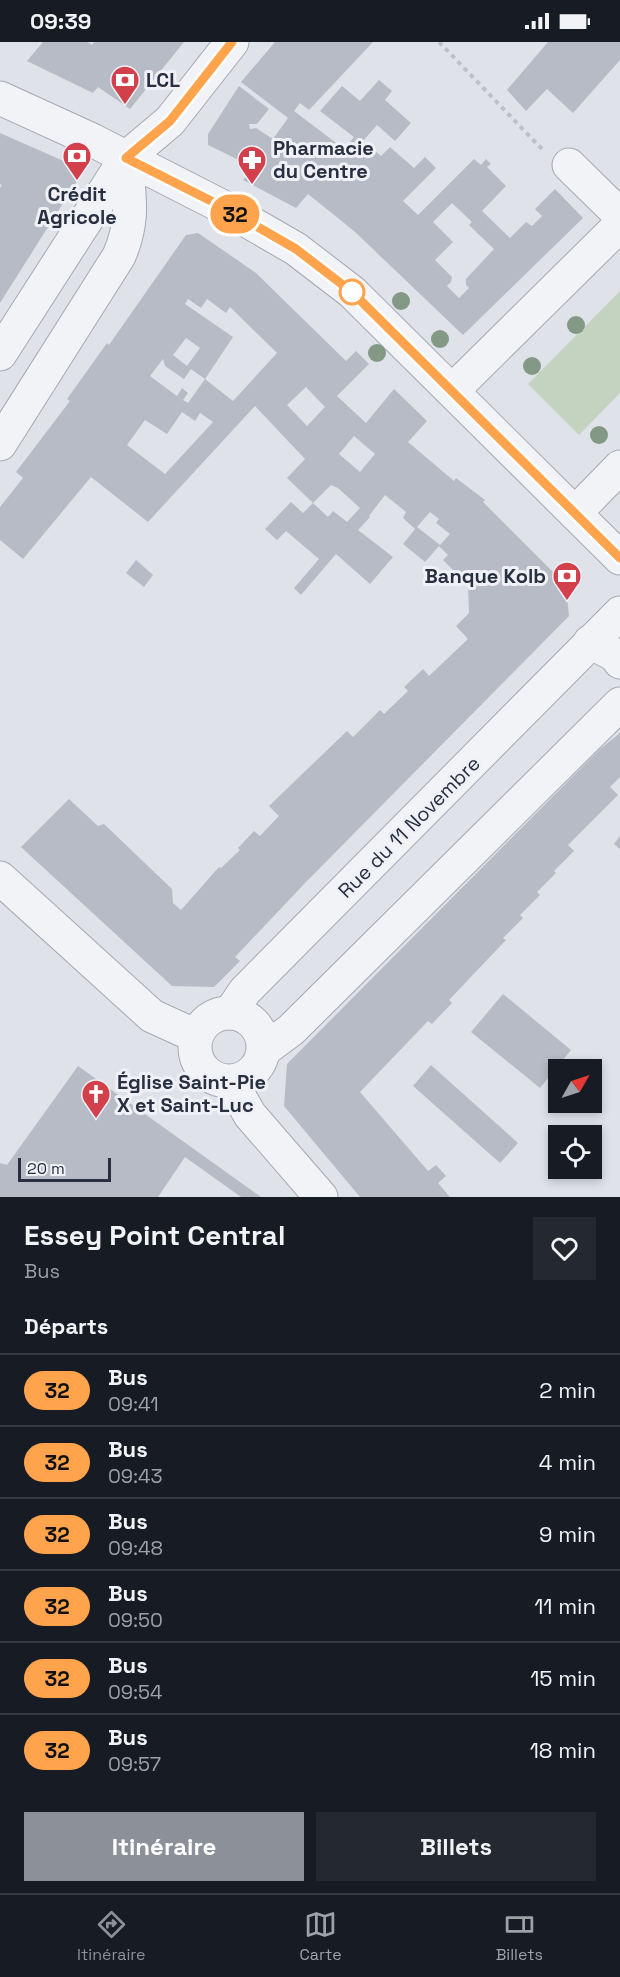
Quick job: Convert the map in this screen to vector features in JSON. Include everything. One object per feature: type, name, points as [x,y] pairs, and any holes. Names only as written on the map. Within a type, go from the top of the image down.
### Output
[{"type":"street","points":[[0,354],[126,158],[170,121],[232,42]]},
{"type":"street","points":[[0,99],[74,131],[225,208],[296,249],[352,292],[620,558]]},
{"type":"street","points":[[0,444],[119,256],[128,235],[130,223],[126,158]]},
{"type":"street","points":[[569,165],[620,215]]},
{"type":"street","points":[[453,390],[620,225]]},
{"type":"street","points":[[575,513],[620,467]]},
{"type":"street","name":"Rue du 11 Novembre","points":[[230,1013],[245,991],[620,613]]},
{"type":"street","points":[[590,642],[615,656],[620,662]]},
{"type":"street","points":[[264,1050],[257,1027],[246,1017],[230,1013],[217,1015],[204,1023],[196,1035],[194,1048],[198,1063],[207,1074],[217,1080],[231,1082],[247,1076],[256,1068],[264,1050],[291,1030],[620,704]]},
{"type":"street","points":[[0,878],[152,1016],[196,1035]]},
{"type":"street","points":[[231,1082],[250,1115],[321,1197]]},
{"type":"path","points":[[439,42],[538,147],[569,165]]},
{"type":"green space","points":[[620,291],[620,393],[579,435],[528,384]]},
{"type":"building","points":[[43,42],[88,42],[92,45],[94,42],[184,42],[130,109],[98,87],[93,93],[27,61]]},
{"type":"building","points":[[275,42],[373,42],[309,110],[300,103],[294,111],[344,149],[354,137],[320,111],[342,86],[360,101],[379,80],[392,91],[385,100],[411,123],[395,141],[377,125],[363,141],[381,156],[390,147],[414,168],[425,157],[436,168],[403,201],[418,215],[474,159],[481,165],[486,159],[491,164],[487,167],[506,186],[482,211],[510,238],[526,222],[532,226],[542,216],[535,209],[555,189],[583,218],[463,335],[354,231],[308,194],[296,208],[243,180],[253,167],[208,145],[208,134],[239,86],[269,109],[257,124],[249,124],[250,129],[256,128],[273,139],[288,118],[241,82]],"holes":[[[452,203],[472,222],[469,225],[494,249],[466,279],[466,285],[469,288],[459,298],[447,286],[452,277],[435,260],[453,242],[433,222]]]},
{"type":"building","points":[[548,42],[620,42],[620,60],[573,113],[547,89],[526,111],[507,90]]},
{"type":"building","points":[[0,133],[84,170],[0,303],[0,188],[2,185],[0,184]]},
{"type":"building","points":[[198,233],[256,273],[346,361],[356,351],[369,364],[337,396],[366,423],[394,389],[427,421],[408,442],[454,481],[456,478],[485,500],[483,502],[566,585],[569,616],[307,881],[235,957],[240,961],[214,987],[172,986],[21,847],[69,799],[98,826],[104,824],[172,889],[173,903],[181,910],[219,867],[221,868],[240,850],[238,848],[254,831],[260,836],[279,816],[269,806],[347,731],[353,737],[380,710],[384,714],[408,691],[404,687],[423,669],[429,676],[468,639],[456,626],[469,613],[468,585],[443,560],[448,555],[439,546],[425,562],[403,544],[415,529],[403,518],[406,512],[385,495],[358,530],[393,557],[370,584],[336,554],[301,595],[294,588],[319,559],[286,531],[277,540],[265,529],[291,502],[303,513],[313,503],[287,478],[305,459],[255,406],[148,522],[91,477],[23,559],[0,540],[0,507],[23,478],[16,472],[70,401],[67,399],[107,343],[109,345],[186,235]],"holes":[[[188,299],[201,308],[207,299],[226,313],[230,307],[277,353],[233,401],[205,379],[233,337],[185,304]],[[186,338],[200,348],[187,366],[173,355]],[[163,359],[165,366],[184,379],[191,369],[205,379],[188,403],[183,400],[188,393],[182,388],[177,396],[150,376]],[[306,387],[325,407],[307,426],[287,405]],[[182,412],[195,421],[200,413],[213,422],[165,474],[127,445],[145,420],[167,434]],[[354,436],[375,454],[360,472],[339,454]],[[331,485],[338,488],[360,508],[347,522],[333,511],[328,517],[313,503]],[[430,512],[439,519],[436,523],[450,534],[440,545],[417,527]]]},
{"type":"building","points":[[136,560],[153,575],[144,587],[126,573]]},
{"type":"building","points":[[620,733],[620,777],[610,787],[618,795],[568,845],[574,851],[537,892],[540,895],[520,915],[523,918],[503,938],[506,940],[449,1000],[452,1003],[432,1024],[428,1021],[360,1092],[428,1171],[436,1165],[446,1176],[438,1183],[450,1197],[360,1197],[284,1106],[287,1064],[600,749]]},
{"type":"building","points":[[620,836],[620,849],[614,844]]},
{"type":"building","points":[[503,994],[571,1050],[564,1059],[548,1059],[548,1078],[540,1088],[471,1032]]},
{"type":"building","points":[[431,1065],[518,1143],[500,1163],[413,1086]]},
{"type":"building","name":"Église Saint-Pie X et Saint-Luc","points":[[78,1066],[261,1197],[241,1197],[185,1157],[158,1197],[0,1197],[0,1163],[7,1165]]},
{"type":"bus line","name":"32","points":[[232,42],[170,121],[126,158],[225,208],[296,249],[352,292],[620,558]]},
{"type":"place","name":"LCL","points":[[125,106]]},
{"type":"place","name":"Crédit Agricole","points":[[77,182]]},
{"type":"place","name":"Pharmacie du Centre","points":[[252,186]]},
{"type":"place","name":"Banque Kolb","points":[[567,602]]},
{"type":"place","name":"Église Saint-Pie X et Saint-Luc","points":[[96,1120]]}]
